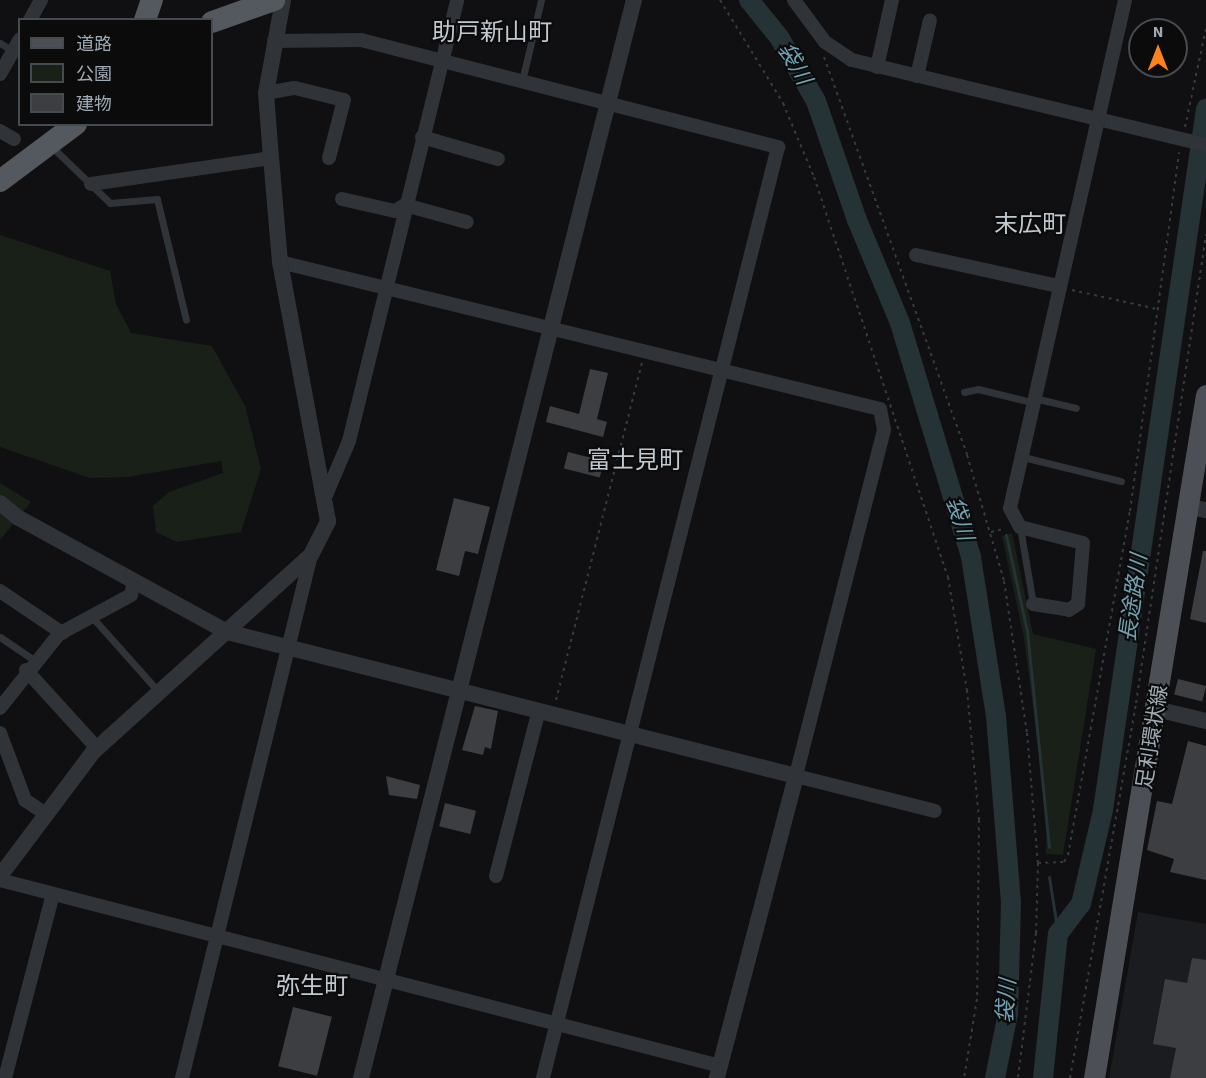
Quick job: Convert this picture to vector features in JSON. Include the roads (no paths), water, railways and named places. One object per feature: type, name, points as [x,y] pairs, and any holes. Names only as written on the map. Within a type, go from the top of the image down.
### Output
[{"type":"highway","points":[[146,18],[152,0]]},
{"type":"highway","points":[[213,22],[274,0]]},
{"type":"highway","points":[[0,181],[73,126]]},
{"type":"main road","name":"足利環状線","points":[[1094,1078],[1156,710],[1198,509],[1206,394]]},
{"type":"street","points":[[31,18],[41,0]]},
{"type":"street","points":[[182,1078],[292,647],[311,555],[328,521],[326,495],[280,262],[271,158],[266,93],[283,0]]},
{"type":"street","points":[[326,495],[349,441],[457,0]]},
{"type":"street","points":[[361,1078],[610,103],[634,0]]},
{"type":"street","points":[[794,0],[832,49],[877,67],[1206,145]]},
{"type":"street","points":[[877,67],[892,0]]},
{"type":"street","points":[[1033,604],[1076,608],[1086,548],[1020,527],[1010,508],[1031,400],[1125,0]]},
{"type":"street","points":[[917,76],[930,20]]},
{"type":"street","points":[[274,41],[361,40],[778,147],[543,1078]]},
{"type":"street","points":[[0,74],[16,45]]},
{"type":"street","points":[[266,93],[295,88],[344,100],[329,158]]},
{"type":"street","points":[[0,131],[14,139]]},
{"type":"street","points":[[422,137],[498,159]]},
{"type":"street","points":[[91,184],[271,158]]},
{"type":"street","points":[[342,199],[395,211],[405,205],[467,222]]},
{"type":"street","points":[[916,255],[1058,286]]},
{"type":"street","points":[[280,262],[880,409],[884,430],[718,1072],[556,1025],[53,894],[0,878],[44,813],[97,748],[311,555]]},
{"type":"street","points":[[0,503],[227,632],[935,811]]},
{"type":"street","points":[[0,708],[30,665],[62,633],[131,595],[134,581]]},
{"type":"street","points":[[0,591],[62,633]]},
{"type":"street","points":[[30,665],[97,748]]},
{"type":"street","points":[[1156,710],[1206,721]]},
{"type":"street","points":[[496,876],[546,712]]},
{"type":"street","points":[[0,733],[25,800],[44,813]]},
{"type":"street","points":[[5,1078],[53,894]]},
{"type":"lane","points":[[522,81],[541,0]]},
{"type":"lane","points":[[0,43],[16,45]]},
{"type":"lane","points":[[49,144],[110,203],[157,199],[186,320]]},
{"type":"lane","points":[[964,392],[978,389],[1076,408]]},
{"type":"lane","points":[[1019,456],[1121,481]]},
{"type":"lane","points":[[1020,527],[1033,604]]},
{"type":"lane","points":[[92,617],[159,692]]},
{"type":"lane","points":[[0,637],[30,665]]},
{"type":"waterway","name":"袋川","points":[[749,0],[779,37],[816,101],[857,220],[900,323],[971,557],[996,716],[1011,902],[1008,1013],[995,1078]]},
{"type":"waterway","name":"長途路川","points":[[1043,1078],[1058,934],[1081,904],[1103,810],[1206,109]]},
{"type":"waterway","points":[[1006,535],[1027,631],[1049,847]]},
{"type":"waterway","points":[[1049,877],[1058,934]]},
{"type":"district","name":"助戸新山町","points":[[492,33]]},
{"type":"district","name":"末広町","points":[[1030,225]]},
{"type":"district","name":"富士見町","points":[[635,461]]},
{"type":"district","name":"弥生町","points":[[312,987]]}]
